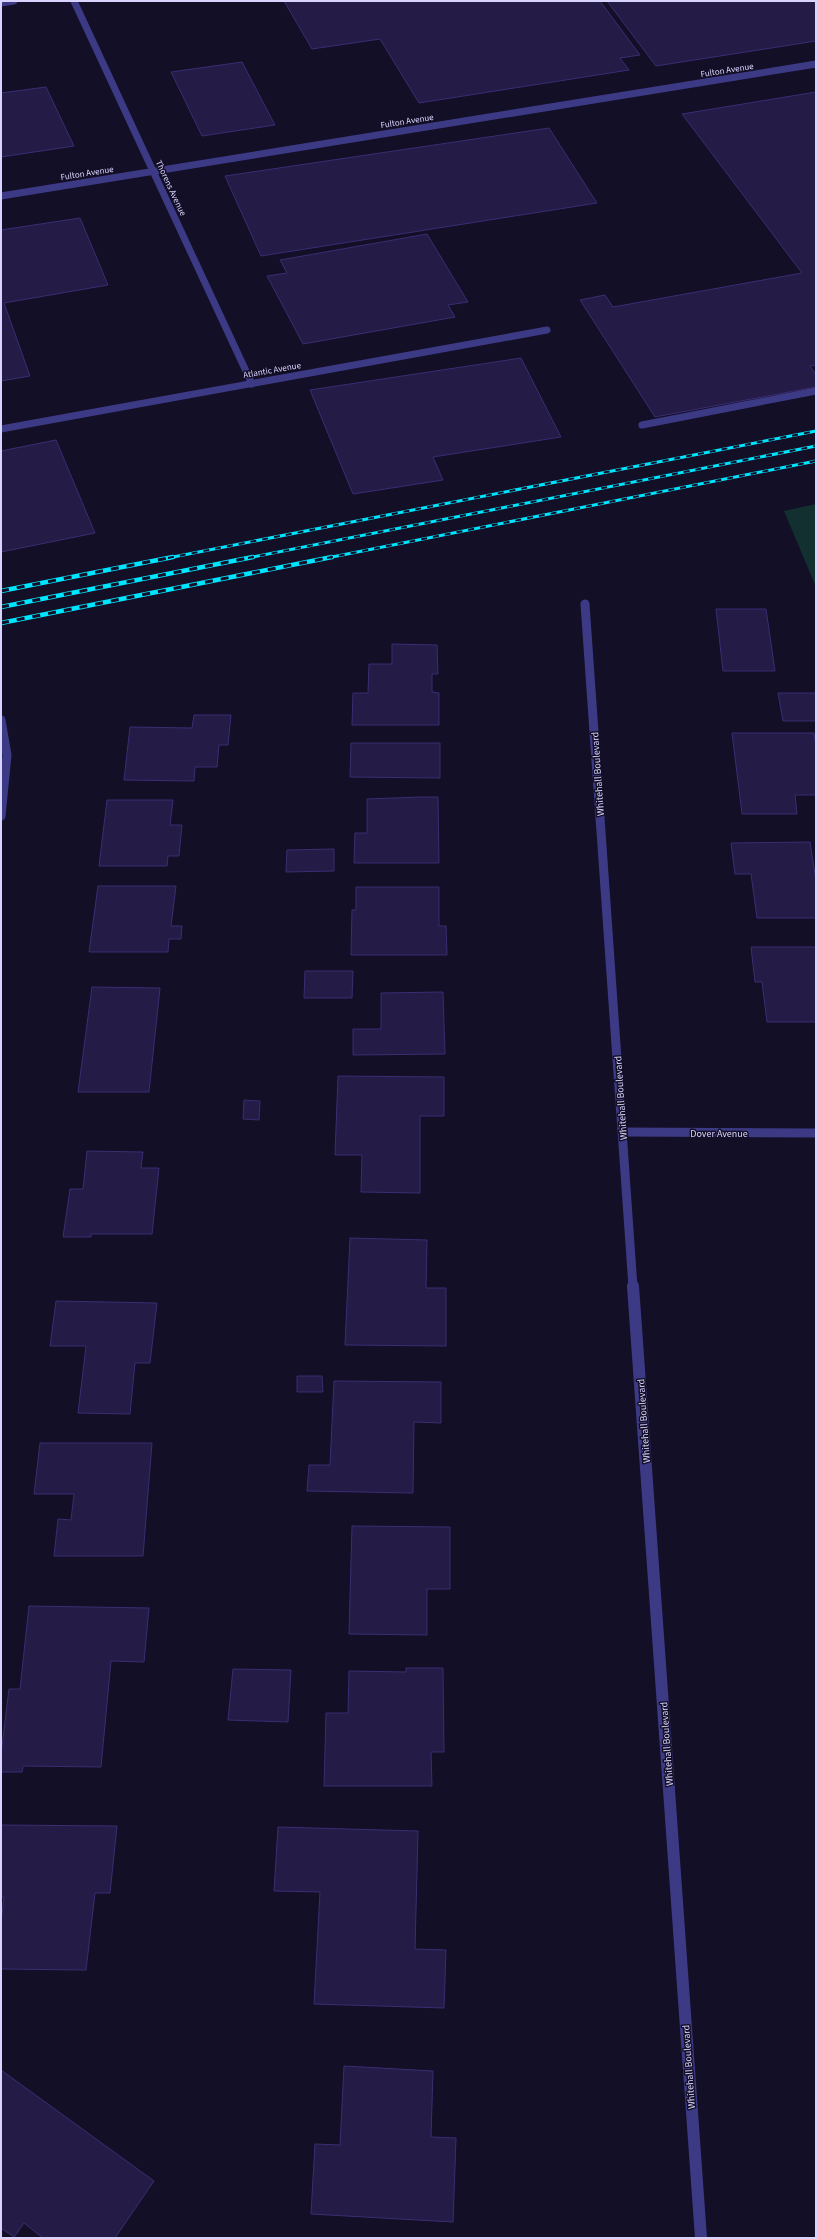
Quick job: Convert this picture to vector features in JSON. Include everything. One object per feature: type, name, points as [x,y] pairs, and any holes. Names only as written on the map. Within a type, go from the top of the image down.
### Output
[{"type":"street","points":[[1,3],[14,1]]},
{"type":"street","name":"Thorens Avenue","points":[[74,1],[252,384]]},
{"type":"street","name":"Fulton Avenue","points":[[1,196],[816,64]]},
{"type":"street","name":"Atlantic Avenue","points":[[1,429],[547,330]]},
{"type":"street","points":[[642,425],[816,391]]},
{"type":"street","name":"Whitehall Boulevard","points":[[585,604],[700,2238]]},
{"type":"street","points":[[1,720],[7,737],[7,767],[1,816]]},
{"type":"street","name":"Dover Avenue","points":[[622,1132],[816,1134]]},
{"type":"green space","points":[[816,504],[816,587],[784,511]]},
{"type":"building","points":[[284,1],[600,1],[640,55],[620,58],[629,70],[419,103],[380,39],[312,49]]},
{"type":"building","points":[[607,1],[816,1],[816,41],[656,66]]},
{"type":"building","points":[[242,62],[275,125],[202,136],[171,72]]},
{"type":"building","points":[[46,87],[74,146],[1,157],[1,93]]},
{"type":"building","points":[[816,92],[816,365],[810,366],[816,375],[816,387],[655,417],[580,300],[605,295],[613,307],[802,273],[682,114]]},
{"type":"building","points":[[549,128],[597,203],[261,256],[225,176]]},
{"type":"building","points":[[80,218],[108,285],[4,303],[30,376],[1,381],[1,230]]},
{"type":"building","points":[[427,234],[468,302],[448,305],[455,317],[303,344],[267,276],[287,273],[280,260]]},
{"type":"building","points":[[521,358],[561,437],[433,457],[443,480],[353,494],[310,390]]},
{"type":"building","points":[[56,440],[95,533],[1,552],[1,451]]},
{"type":"building","points":[[716,609],[766,609],[775,671],[723,671]]},
{"type":"building","points":[[392,644],[437,645],[438,674],[432,674],[432,692],[439,693],[439,725],[352,725],[353,693],[368,693],[369,664],[392,664]]},
{"type":"building","points":[[778,693],[816,693],[816,721],[783,721]]},
{"type":"building","points":[[194,715],[231,715],[228,745],[219,745],[217,767],[195,767],[194,781],[124,780],[130,727],[192,728]]},
{"type":"building","points":[[732,733],[814,733],[816,747],[816,795],[795,795],[797,814],[742,814]]},
{"type":"building","points":[[351,743],[440,743],[440,778],[350,777]]},
{"type":"building","points":[[438,797],[439,863],[354,863],[355,833],[367,833],[367,799]]},
{"type":"building","points":[[107,800],[173,800],[170,825],[182,825],[179,856],[168,856],[167,866],[99,866]]},
{"type":"building","points":[[810,842],[816,881],[816,918],[757,918],[751,874],[735,874],[731,843]]},
{"type":"building","points":[[334,849],[334,871],[286,872],[287,850]]},
{"type":"building","points":[[98,886],[176,886],[171,926],[182,926],[181,939],[169,939],[168,952],[89,952]]},
{"type":"building","points":[[356,887],[439,887],[439,926],[446,926],[447,955],[351,955],[352,910],[356,910]]},
{"type":"building","points":[[751,947],[816,947],[816,1022],[767,1022],[762,982],[755,982]]},
{"type":"building","points":[[305,971],[353,971],[352,998],[304,998]]},
{"type":"building","points":[[92,987],[160,988],[149,1092],[78,1092]]},
{"type":"building","points":[[443,992],[445,1054],[353,1055],[353,1029],[381,1029],[381,993]]},
{"type":"building","points":[[338,1076],[444,1077],[444,1116],[420,1116],[420,1193],[361,1192],[362,1155],[335,1155]]},
{"type":"building","points":[[244,1100],[260,1101],[259,1120],[243,1119]]},
{"type":"building","points":[[87,1151],[143,1152],[141,1168],[159,1168],[152,1234],[91,1234],[91,1237],[63,1237],[70,1189],[83,1189]]},
{"type":"building","points":[[350,1238],[427,1240],[426,1288],[446,1288],[446,1346],[345,1345]]},
{"type":"building","points":[[56,1301],[157,1303],[150,1363],[135,1363],[130,1414],[78,1413],[86,1346],[50,1346]]},
{"type":"building","points":[[297,1376],[322,1376],[323,1392],[297,1392]]},
{"type":"building","points":[[334,1381],[441,1382],[441,1423],[414,1422],[413,1493],[307,1491],[309,1465],[330,1465]]},
{"type":"building","points":[[40,1443],[152,1443],[143,1556],[54,1556],[58,1519],[71,1520],[74,1494],[34,1494]]},
{"type":"building","points":[[352,1526],[450,1527],[450,1589],[427,1589],[427,1635],[349,1634]]},
{"type":"building","points":[[29,1606],[149,1608],[144,1662],[111,1661],[101,1767],[23,1766],[22,1772],[1,1772],[1,1754],[9,1689],[20,1689]]},
{"type":"building","points":[[406,1668],[443,1668],[444,1752],[431,1752],[432,1786],[324,1786],[326,1713],[348,1713],[349,1671],[406,1672]]},
{"type":"building","points":[[233,1669],[291,1670],[288,1722],[228,1720]]},
{"type":"building","points":[[1,1825],[117,1826],[110,1893],[95,1893],[86,1970],[1,1969],[1,1922],[4,1897],[1,1897]]},
{"type":"building","points":[[278,1827],[418,1831],[415,1949],[446,1950],[444,2008],[314,2004],[320,1892],[274,1891]]},
{"type":"building","points":[[344,2066],[433,2071],[431,2137],[456,2138],[453,2222],[311,2214],[315,2144],[340,2145]]},
{"type":"building","points":[[1,2070],[154,2181],[115,2238],[43,2238],[24,2223],[14,2237],[1,2228]]},
{"type":"railway","points":[[168,558],[816,431]]},
{"type":"railway","points":[[248,558],[816,446]]},
{"type":"railway","points":[[327,558],[816,461]]},
{"type":"railway","points":[[1,591],[173,557]]},
{"type":"railway","points":[[1,607],[253,557]]},
{"type":"railway","points":[[1,623],[332,557]]}]
